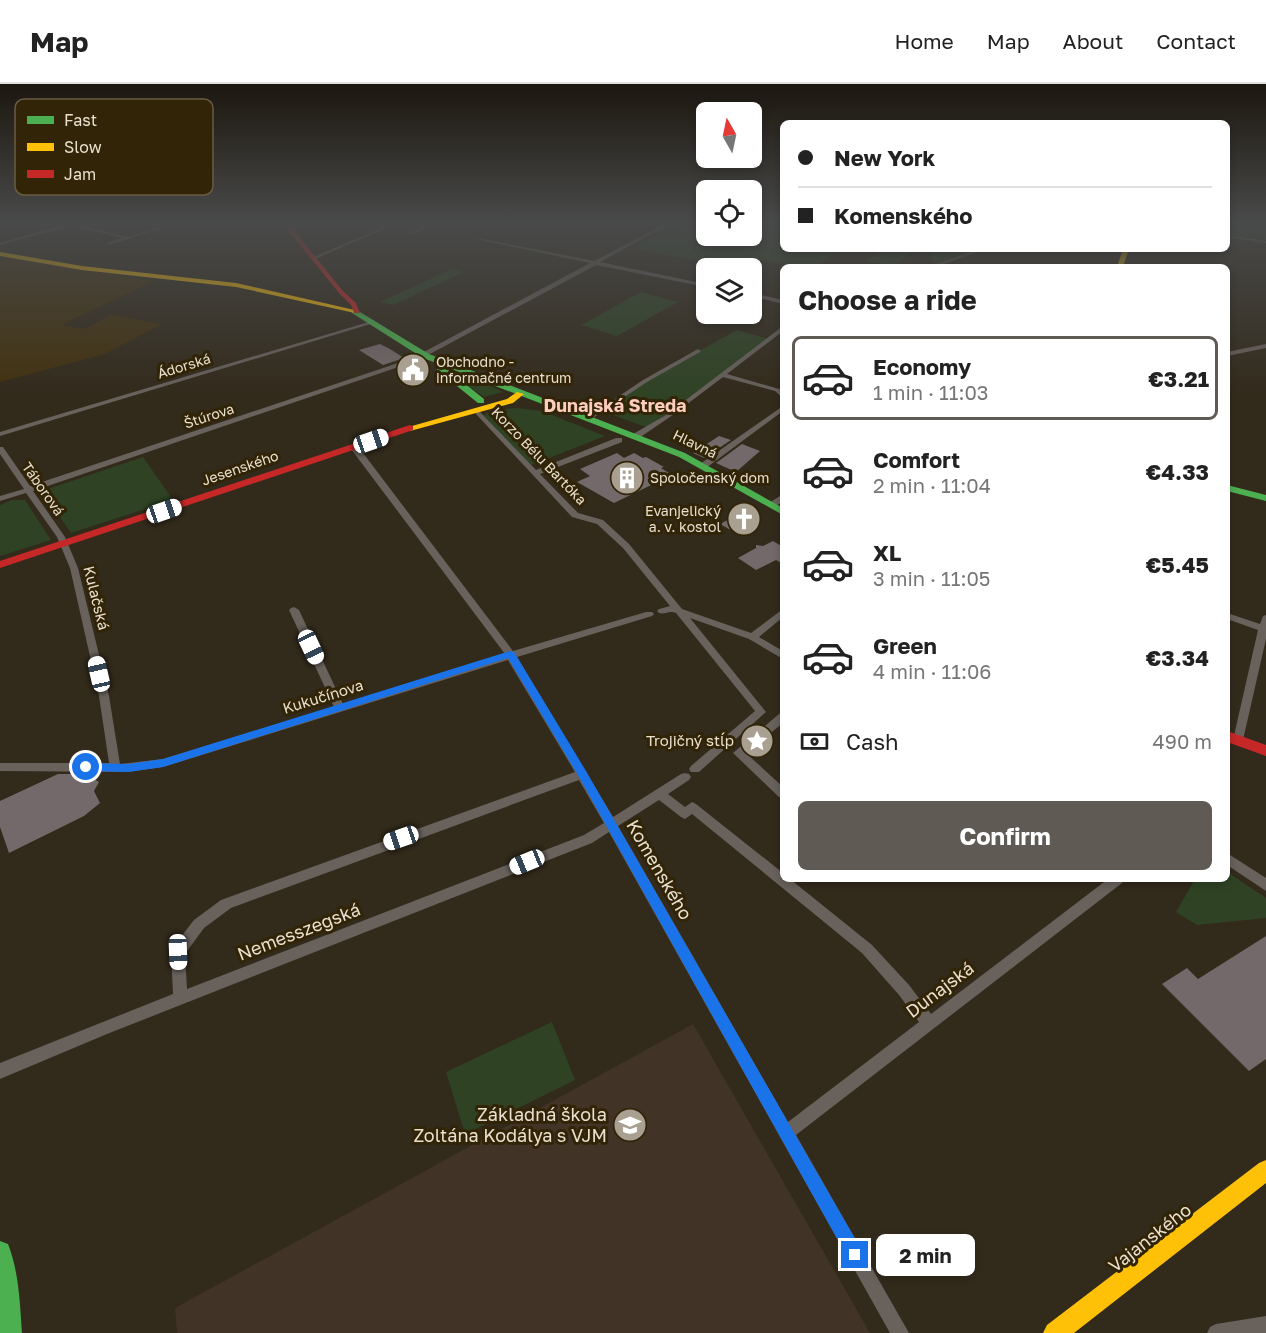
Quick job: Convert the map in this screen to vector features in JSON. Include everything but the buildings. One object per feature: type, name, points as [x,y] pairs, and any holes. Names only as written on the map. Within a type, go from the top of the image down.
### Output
[{"type":"main road","points":[[202,281],[236,285],[357,311],[425,355],[483,406],[557,407]]},
{"type":"main road","points":[[333,281],[357,311]]},
{"type":"main road","points":[[327,304],[347,298]]},
{"type":"main road","name":"Hlavná","points":[[425,355],[520,394],[636,436],[703,466],[779,505]]},
{"type":"main road","name":"Jesenského","points":[[0,565],[419,425],[432,418],[510,401],[520,394]]},
{"type":"main road","points":[[1230,489],[1266,498]]},
{"type":"main road","points":[[1232,738],[1266,751]]},
{"type":"main road","name":"Vajanského","points":[[1055,1333],[1266,1170]]},
{"type":"main road","points":[[0,1252],[7,1287],[10,1333]]},
{"type":"street","name":"Štúrova","points":[[0,500],[334,388],[425,355],[563,281]]},
{"type":"street","points":[[762,297],[780,301]]},
{"type":"street","name":"Ádorská","points":[[0,434],[374,321]]},
{"type":"street","points":[[636,436],[668,416],[780,330]]},
{"type":"street","points":[[1230,353],[1266,346]]},
{"type":"street","points":[[588,419],[645,381],[698,351]]},
{"type":"street","points":[[723,375],[777,390],[780,393]]},
{"type":"street","name":"Korzo Bélu Bartóka","points":[[483,406],[535,473],[575,515],[600,522],[626,546],[761,712],[695,769]]},
{"type":"street","points":[[703,466],[780,410]]},
{"type":"street","points":[[535,473],[620,440]]},
{"type":"street","name":"Komenského","points":[[354,447],[510,654],[582,774],[900,1333]]},
{"type":"street","name":"Táborová","points":[[0,449],[64,544]]},
{"type":"street","name":"Kulačská","points":[[64,544],[74,568],[104,696],[115,766]]},
{"type":"street","points":[[662,611],[672,608],[752,637],[780,654]]},
{"type":"street","points":[[294,610],[340,709]]},
{"type":"street","name":"Kukučínova","points":[[0,767],[115,766],[128,768],[163,763],[510,654],[649,614]]},
{"type":"street","points":[[752,637],[780,614]]},
{"type":"street","points":[[1230,617],[1265,623],[1232,738]]},
{"type":"street","points":[[780,719],[739,753],[780,791]]},
{"type":"street","points":[[180,999],[178,952],[199,924],[226,904],[582,774]]},
{"type":"street","name":"Nemesszegská","points":[[0,1071],[588,838],[684,777]]},
{"type":"street","points":[[659,793],[685,814],[692,807],[780,878]]},
{"type":"street","points":[[1230,860],[1266,885]]},
{"type":"street","points":[[784,882],[867,949],[904,990],[929,1023]]},
{"type":"street","name":"Dunajská","points":[[786,1133],[1114,882]]},
{"type":"street","points":[[1216,1333],[1266,1325]]},
{"type":"shaded area","points":[[0,281],[153,281],[61,325],[84,329],[111,315],[162,324],[105,354],[0,382]]},
{"type":"shaded area","name":"Základná škola Zoltána Kodálya s VJM","points":[[693,1024],[870,1333],[177,1333],[175,1308]]},
{"type":"green space","points":[[425,281],[444,281],[393,305],[380,302]]},
{"type":"green space","points":[[641,292],[678,302],[617,336],[581,325]]},
{"type":"green space","points":[[737,330],[768,339],[648,428],[600,410],[645,381]]},
{"type":"green space","points":[[460,371],[503,392],[484,397],[451,374]]},
{"type":"green space","points":[[517,408],[542,411],[605,436],[529,466],[483,415],[494,410]]},
{"type":"green space","points":[[143,457],[173,500],[71,533],[42,491]]},
{"type":"green space","points":[[12,500],[25,500],[51,540],[0,556],[0,505]]},
{"type":"green space","points":[[1230,874],[1266,898],[1266,918],[1197,925],[1176,912],[1193,882],[1230,882]]},
{"type":"green space","points":[[552,1022],[575,1080],[465,1134],[446,1072]]},
{"type":"traffic: fast","points":[[355,311],[426,356],[682,455],[780,510]]},
{"type":"traffic: fast","points":[[440,368],[481,401]]},
{"type":"traffic: fast","points":[[1230,489],[1266,498]]},
{"type":"traffic: fast","points":[[0,1252],[7,1287],[10,1333]]},
{"type":"traffic: slow","points":[[202,281],[236,285],[355,311]]},
{"type":"traffic: slow","points":[[410,428],[510,401],[520,394]]},
{"type":"traffic: slow","points":[[1055,1333],[1266,1170]]},
{"type":"traffic: jam","points":[[332,281],[354,304],[357,311]]},
{"type":"traffic: jam","points":[[0,565],[410,428]]},
{"type":"traffic: jam","points":[[1230,737],[1266,751]]},
{"type":"place","name":"Obchodno - informačné centrum","points":[[413,370]]},
{"type":"place","name":"Spoločenský dom","points":[[627,478]]},
{"type":"place","name":"Evanjelický a. v. kostol","points":[[744,519]]},
{"type":"place","name":"Trojičný stĺp","points":[[757,741]]},
{"type":"place","name":"Základná škola Zoltána Kodálya s VJM","points":[[630,1125]]},
{"type":"district","name":"Dunajská Streda","points":[[615,406]]},
{"type":"route","points":[[86,767],[128,768],[163,763],[250,738],[510,654],[582,774],[855,1255]]}]
